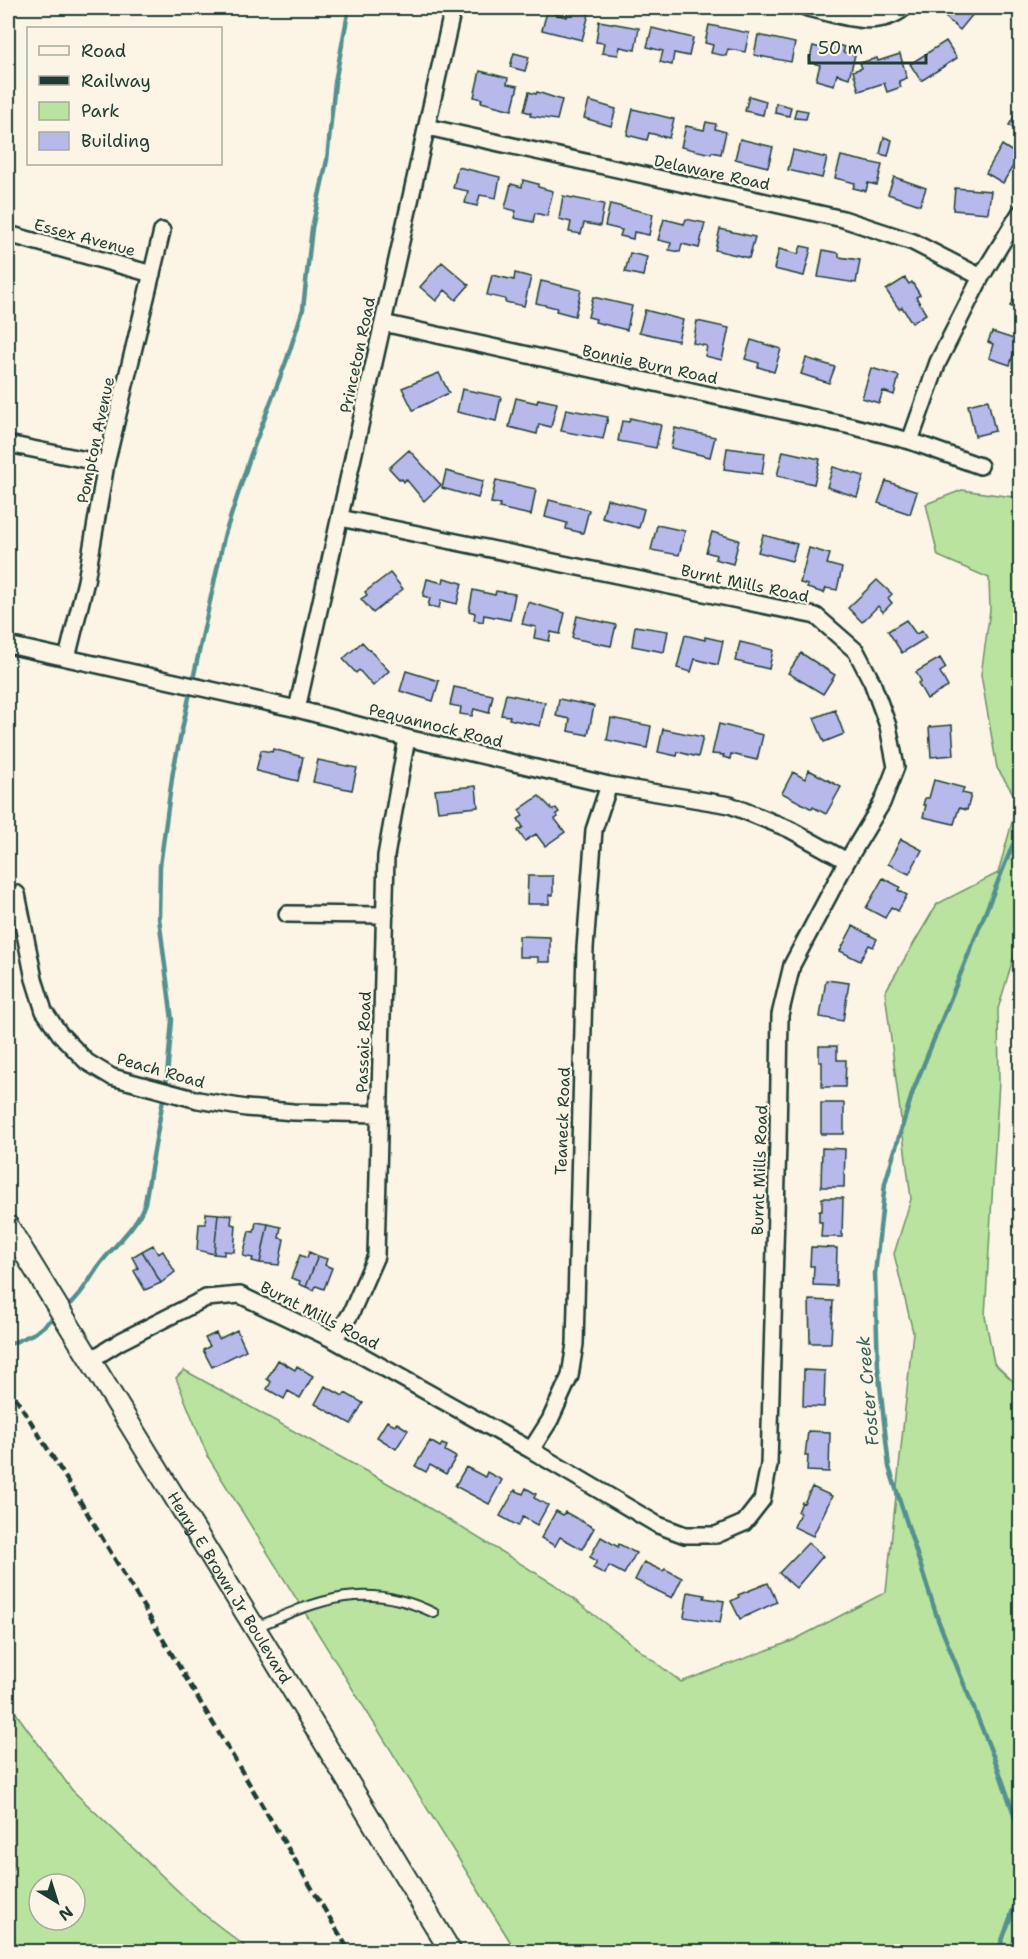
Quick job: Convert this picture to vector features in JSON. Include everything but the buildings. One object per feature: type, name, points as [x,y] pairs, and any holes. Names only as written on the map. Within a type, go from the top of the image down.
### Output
[{"type":"main road","name":"Henry E Brown Jr Boulevard","points":[[8,1226],[255,1627],[451,1952]]},
{"type":"street","name":"Princeton Road","points":[[297,709],[453,8]]},
{"type":"street","points":[[807,8],[866,21],[897,14],[903,8]]},
{"type":"street","name":"Delaware Road","points":[[427,128],[843,219],[913,242],[981,277]]},
{"type":"street","points":[[910,441],[939,362],[981,277],[1020,213]]},
{"type":"street","name":"Pompton Avenue","points":[[67,658],[86,581],[106,464],[162,231]]},
{"type":"street","name":"Essex Avenue","points":[[8,234],[152,274]]},
{"type":"street","name":"Bonnie Burn Road","points":[[383,323],[850,426],[910,441],[980,466]]},
{"type":"street","points":[[8,444],[106,464]]},
{"type":"street","name":"Burnt Mills Road","points":[[90,1361],[122,1341],[206,1298],[240,1295],[334,1340],[531,1450],[658,1525],[685,1535],[716,1535],[744,1523],[762,1500],[770,1453],[780,1015],[792,965],[847,861],[882,803],[896,767],[888,726],[872,682],[855,651],[816,616],[340,518]]},
{"type":"street","name":"Pequannock Road","points":[[8,645],[297,709],[407,738],[609,784],[730,806],[789,829],[847,861]]},
{"type":"street","name":"Passaic Road","points":[[334,1340],[351,1313],[376,1256],[386,856],[407,738]]},
{"type":"street","name":"Teaneck Road","points":[[531,1450],[550,1420],[570,1376],[575,1344],[585,948],[594,830],[609,784]]},
{"type":"street","name":"Peach Road","points":[[17,894],[34,979],[44,1011],[60,1034],[87,1062],[112,1077],[198,1100],[293,1113],[379,1114]]},
{"type":"street","points":[[287,914],[385,915]]},
{"type":"lane","points":[[255,1627],[316,1603],[346,1596],[374,1595],[413,1603],[434,1613]]},
{"type":"green space","points":[[962,490],[1020,498],[1020,936],[998,1009],[999,1081],[985,1316],[994,1363],[1020,1388],[1020,1951],[516,1951],[208,1457],[176,1378],[184,1370],[398,1489],[554,1584],[681,1682],[792,1641],[886,1592],[913,1332],[894,1254],[911,1199],[885,992],[937,904],[998,873],[1018,801],[997,768],[981,675],[990,610],[989,578],[938,556],[926,504]]},
{"type":"green space","points":[[8,1699],[72,1790],[197,1909],[251,1951],[8,1951]]},
{"type":"waterway","points":[[65,1309],[80,1294],[100,1264],[131,1228],[145,1203],[167,1076],[172,1020],[159,918],[160,866],[173,771],[224,537],[303,309],[312,228],[327,160],[335,82],[349,8]]},
{"type":"waterway","name":"Foster Creek","points":[[998,1952],[1019,1893],[1019,1829],[998,1768],[938,1620],[889,1467],[878,1367],[875,1274],[885,1183],[913,1091],[1020,827]]},
{"type":"waterway","points":[[8,1345],[35,1333],[56,1316]]},
{"type":"waterway","name":"Foster Creek","points":[[8,1947],[15,1952]]},
{"type":"railway","points":[[8,1385],[350,1952]]}]
